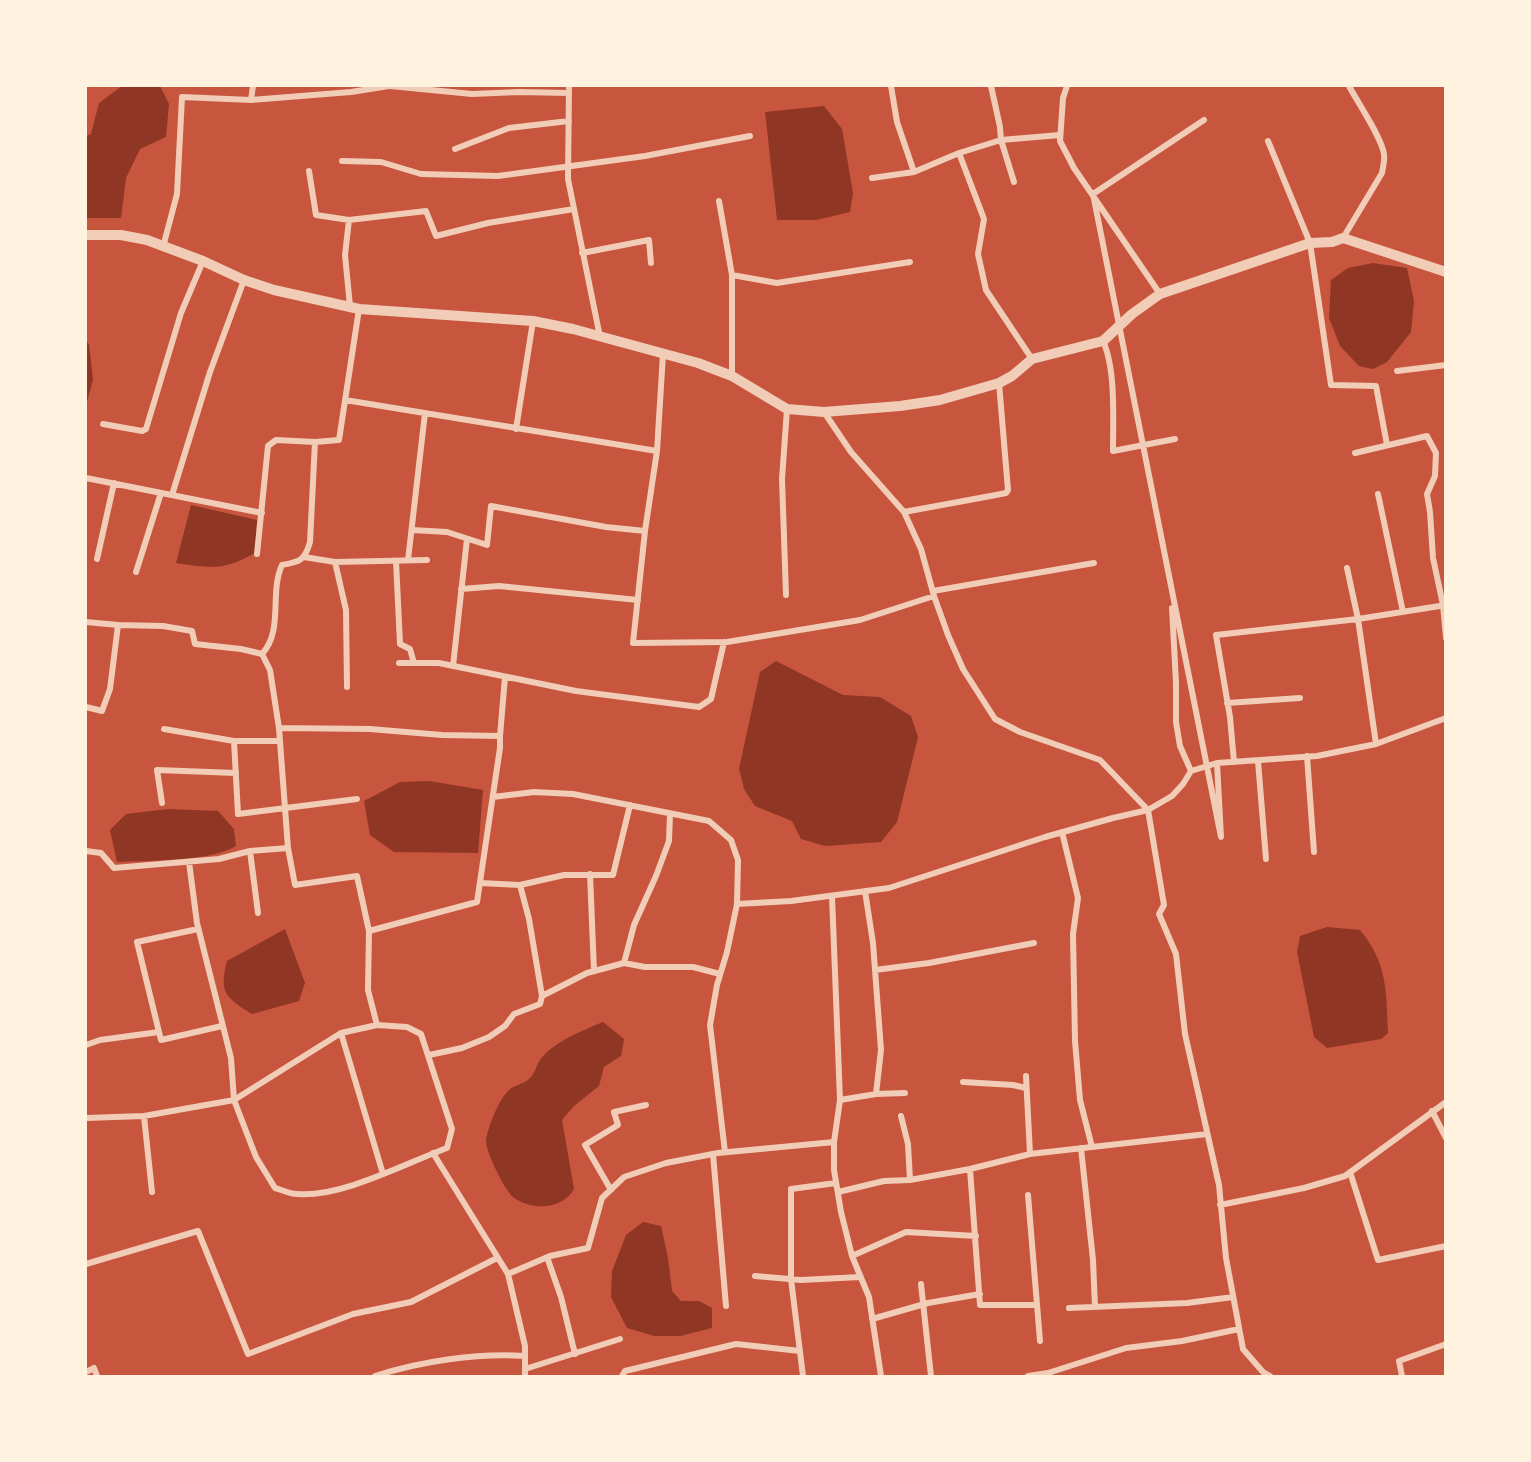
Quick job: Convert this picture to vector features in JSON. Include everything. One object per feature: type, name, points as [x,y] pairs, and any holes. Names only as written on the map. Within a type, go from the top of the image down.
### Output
[{"type":"street","points":[[251,100],[253,86]]},
{"type":"street","points":[[163,247],[177,194],[182,98],[251,100],[351,92],[384,86],[472,94],[519,89],[569,89],[568,166],[582,253],[600,337]]},
{"type":"street","points":[[891,86],[897,122],[914,172]]},
{"type":"street","points":[[991,86],[1001,140],[1014,182]]},
{"type":"street","points":[[1066,86],[1060,141],[1074,168],[1160,294]]},
{"type":"street","points":[[1343,238],[1382,173],[1384,163],[1384,153],[1379,141],[1349,86]]},
{"type":"street","points":[[1093,194],[1204,120]]},
{"type":"street","points":[[455,149],[509,128],[568,121]]},
{"type":"street","points":[[872,178],[914,172],[959,153],[1001,140],[1060,135]]},
{"type":"street","points":[[342,161],[381,162],[421,174],[498,176],[645,156],[750,136]]},
{"type":"street","points":[[1268,141],[1310,243],[1331,385],[1376,386],[1387,445]]},
{"type":"street","points":[[959,153],[984,219],[978,254],[986,290],[1032,359]]},
{"type":"street","points":[[309,171],[316,215],[349,220],[426,211],[436,236],[488,223],[574,209]]},
{"type":"street","points":[[1093,194],[1221,837],[1217,763]]},
{"type":"street","points":[[719,201],[732,275],[732,376]]},
{"type":"street","points":[[257,554],[270,444],[276,440],[315,442],[339,440],[355,308],[345,255],[349,220]]},
{"type":"street","points":[[86,235],[121,235],[147,240],[274,290],[355,308],[533,321],[600,337],[698,363],[732,376],[787,409],[824,412],[900,406],[940,400],[999,383],[1012,376],[1032,359],[1103,341],[1132,314],[1160,294],[1310,243],[1332,242],[1343,238],[1446,272]]},
{"type":"street","points":[[582,253],[649,240],[651,263]]},
{"type":"street","points":[[103,424],[142,431],[146,429],[181,313],[203,261]]},
{"type":"street","points":[[732,275],[777,283],[910,262]]},
{"type":"street","points":[[172,495],[210,372],[244,280]]},
{"type":"street","points":[[516,429],[533,321]]},
{"type":"street","points":[[1103,341],[1107,350],[1113,406],[1113,451],[1175,439]]},
{"type":"street","points":[[663,354],[657,451],[645,531],[633,643],[724,642],[860,620],[933,593],[1094,563]]},
{"type":"street","points":[[1397,371],[1446,366]]},
{"type":"street","points":[[904,512],[1002,494],[1008,490],[999,383]]},
{"type":"street","points":[[345,399],[657,451]]},
{"type":"street","points":[[786,595],[782,479],[787,409]]},
{"type":"street","points":[[824,412],[851,452],[904,512],[921,549],[943,623],[963,669],[995,719],[1020,732],[1100,760],[1148,810],[1164,905],[1159,914],[1176,954],[1185,1034],[1219,1185],[1226,1258],[1243,1349],[1270,1377]]},
{"type":"street","points":[[408,560],[424,413]]},
{"type":"street","points":[[1355,453],[1427,436],[1436,453],[1435,476],[1427,494],[1431,512],[1433,558],[1444,605],[1446,638]]},
{"type":"street","points":[[262,654],[271,645],[276,615],[278,574],[282,565],[298,562],[304,557],[310,542],[315,442]]},
{"type":"street","points":[[86,478],[262,513]]},
{"type":"street","points":[[97,559],[114,483]]},
{"type":"street","points":[[136,573],[161,493]]},
{"type":"street","points":[[1378,495],[1403,612]]},
{"type":"street","points":[[412,530],[447,532],[487,546],[490,506],[606,527],[645,531]]},
{"type":"street","points":[[453,666],[467,539]]},
{"type":"street","points":[[304,557],[335,562],[427,560]]},
{"type":"street","points":[[396,561],[400,644],[410,649],[414,663]]},
{"type":"street","points":[[335,562],[346,610],[347,687]]},
{"type":"street","points":[[1347,568],[1358,619],[1376,744]]},
{"type":"street","points":[[461,589],[499,586],[638,600]]},
{"type":"street","points":[[1171,587],[1176,722],[1180,746],[1191,771]]},
{"type":"street","points":[[1234,762],[1216,635],[1358,619],[1444,605]]},
{"type":"street","points":[[86,622],[163,626],[192,631],[195,644],[241,649],[262,654]]},
{"type":"street","points":[[86,707],[102,711],[110,688],[118,625]]},
{"type":"street","points":[[399,663],[438,663],[576,691],[699,707],[711,699],[724,642]]},
{"type":"street","points":[[262,654],[270,670],[279,728],[288,848],[295,885],[357,876],[369,931],[368,990],[377,1025]]},
{"type":"street","points":[[369,931],[477,902],[500,748],[505,677]]},
{"type":"street","points":[[1227,704],[1299,698]]},
{"type":"street","points":[[738,904],[791,901],[889,888],[1062,832],[1148,810],[1172,796],[1191,771],[1217,763],[1307,756],[1376,744],[1446,718]]},
{"type":"street","points":[[279,728],[370,729],[441,735],[500,736]]},
{"type":"street","points":[[164,729],[234,741],[280,741]]},
{"type":"street","points":[[234,741],[238,814],[357,799]]},
{"type":"street","points":[[1307,756],[1314,852]]},
{"type":"street","points":[[1258,761],[1266,859]]},
{"type":"street","points":[[162,803],[157,770],[236,772]]},
{"type":"street","points":[[493,797],[534,792],[573,794],[709,821],[731,840],[738,860],[738,904],[710,1025],[725,1152]]},
{"type":"street","points":[[480,883],[520,885],[564,875],[614,875],[630,806]]},
{"type":"street","points":[[624,963],[634,925],[669,841],[670,814]]},
{"type":"street","points":[[1062,832],[1078,898],[1073,934],[1075,1041],[1080,1100],[1092,1147]]},
{"type":"street","points":[[86,851],[101,853],[114,868],[219,859],[250,851],[288,848]]},
{"type":"street","points":[[250,851],[258,914]]},
{"type":"street","points":[[86,1118],[144,1116],[234,1100],[341,1033],[377,1025],[407,1028],[421,1034],[452,1129],[447,1148],[383,1174],[330,1191],[297,1194],[275,1188],[256,1157],[234,1100],[231,1058],[198,929],[189,862]]},
{"type":"street","points":[[590,874],[594,971]]},
{"type":"street","points":[[429,1055],[462,1048],[489,1037],[504,1026],[514,1014],[540,1004],[542,996],[529,919],[520,885]]},
{"type":"street","points":[[865,891],[875,970],[881,1050],[876,1094]]},
{"type":"street","points":[[832,896],[840,1100],[834,1142],[836,1183],[852,1256],[869,1297],[881,1377]]},
{"type":"street","points":[[198,929],[137,942],[159,1032],[161,1040],[222,1026]]},
{"type":"street","points":[[875,970],[929,963],[1034,943]]},
{"type":"street","points":[[542,996],[594,971],[624,963],[645,967],[693,967],[720,974]]},
{"type":"street","points":[[86,1045],[100,1040],[159,1032]]},
{"type":"street","points":[[341,1033],[383,1174]]},
{"type":"street","points":[[1026,1076],[1030,1154]]},
{"type":"street","points":[[963,1082],[1026,1088]]},
{"type":"street","points":[[840,1100],[876,1094],[905,1093]]},
{"type":"street","points":[[1220,1205],[1304,1188],[1350,1172],[1446,1102]]},
{"type":"street","points":[[611,1190],[585,1145],[618,1125],[614,1112],[646,1105]]},
{"type":"street","points":[[1432,1111],[1446,1138]]},
{"type":"street","points":[[144,1116],[152,1192]]},
{"type":"street","points":[[901,1116],[908,1144],[910,1180]]},
{"type":"street","points":[[838,1192],[884,1181],[910,1180],[970,1169],[1030,1154],[1207,1134]]},
{"type":"street","points":[[507,1274],[547,1257],[588,1248],[602,1198],[624,1177],[666,1163],[725,1152],[834,1142]]},
{"type":"street","points":[[1081,1148],[1094,1260],[1095,1307]]},
{"type":"street","points":[[433,1153],[507,1274],[519,1316],[525,1373],[620,1339]]},
{"type":"street","points":[[713,1154],[726,1306]]},
{"type":"street","points":[[970,1169],[981,1305],[1037,1305]]},
{"type":"street","points":[[1350,1172],[1378,1260],[1446,1246]]},
{"type":"street","points":[[803,1377],[791,1279],[791,1189],[836,1183]]},
{"type":"street","points":[[1028,1195],[1040,1341]]},
{"type":"street","points":[[86,1264],[198,1231],[248,1354],[353,1314],[411,1302],[497,1258]]},
{"type":"street","points":[[852,1256],[906,1232],[976,1236]]},
{"type":"street","points":[[547,1257],[561,1297],[575,1354]]},
{"type":"street","points":[[755,1276],[791,1279],[860,1277]]},
{"type":"street","points":[[921,1284],[931,1377]]},
{"type":"street","points":[[872,1319],[924,1304],[980,1294]]},
{"type":"street","points":[[1069,1308],[1187,1303],[1233,1297]]},
{"type":"street","points":[[1028,1377],[1048,1373],[1126,1348],[1182,1341],[1239,1329]]},
{"type":"street","points":[[622,1377],[625,1371],[736,1344],[800,1351]]},
{"type":"street","points":[[1402,1377],[1399,1360],[1446,1344]]},
{"type":"street","points":[[375,1377],[393,1370],[493,1354],[525,1356]]},
{"type":"street","points":[[86,1372],[94,1368],[98,1377]]},
{"type":"shaded area","points":[[122,86],[160,86],[169,104],[166,137],[140,149],[126,178],[121,218],[86,218],[86,136],[91,134],[99,103]]},
{"type":"shaded area","points":[[824,106],[842,129],[853,193],[850,212],[816,220],[777,220],[765,112]]},
{"type":"shaded area","points":[[1373,263],[1407,268],[1414,301],[1411,332],[1387,362],[1373,369],[1359,366],[1340,346],[1329,318],[1331,280],[1348,268]]},
{"type":"shaded area","points":[[86,341],[89,344],[93,380],[86,405]]},
{"type":"shaded area","points":[[191,505],[257,520],[255,553],[234,563],[217,567],[176,563]]},
{"type":"shaded area","points":[[776,661],[843,695],[880,697],[911,716],[918,737],[897,822],[881,842],[825,846],[801,839],[792,821],[755,806],[744,789],[739,769],[760,672]]},
{"type":"shaded area","points":[[429,781],[483,790],[478,853],[394,852],[370,835],[364,801],[400,782]]},
{"type":"shaded area","points":[[168,809],[218,811],[234,829],[236,846],[195,858],[117,862],[110,830],[126,814]]},
{"type":"shaded area","points":[[1327,927],[1360,930],[1376,955],[1384,978],[1387,1004],[1388,1033],[1381,1039],[1327,1048],[1314,1037],[1297,952],[1300,936]]},
{"type":"shaded area","points":[[285,929],[305,983],[299,1001],[252,1014],[226,993],[224,980],[227,961]]},
{"type":"shaded area","points":[[603,1022],[624,1039],[621,1056],[604,1067],[599,1086],[574,1106],[562,1120],[574,1189],[562,1201],[546,1206],[521,1202],[513,1197],[505,1187],[489,1152],[486,1140],[494,1114],[505,1094],[511,1088],[529,1079],[541,1058],[549,1050],[572,1036]]},
{"type":"shaded area","points":[[643,1222],[661,1226],[672,1291],[681,1301],[699,1301],[712,1308],[712,1328],[680,1336],[654,1336],[627,1328],[611,1297],[612,1271],[626,1235]]}]
